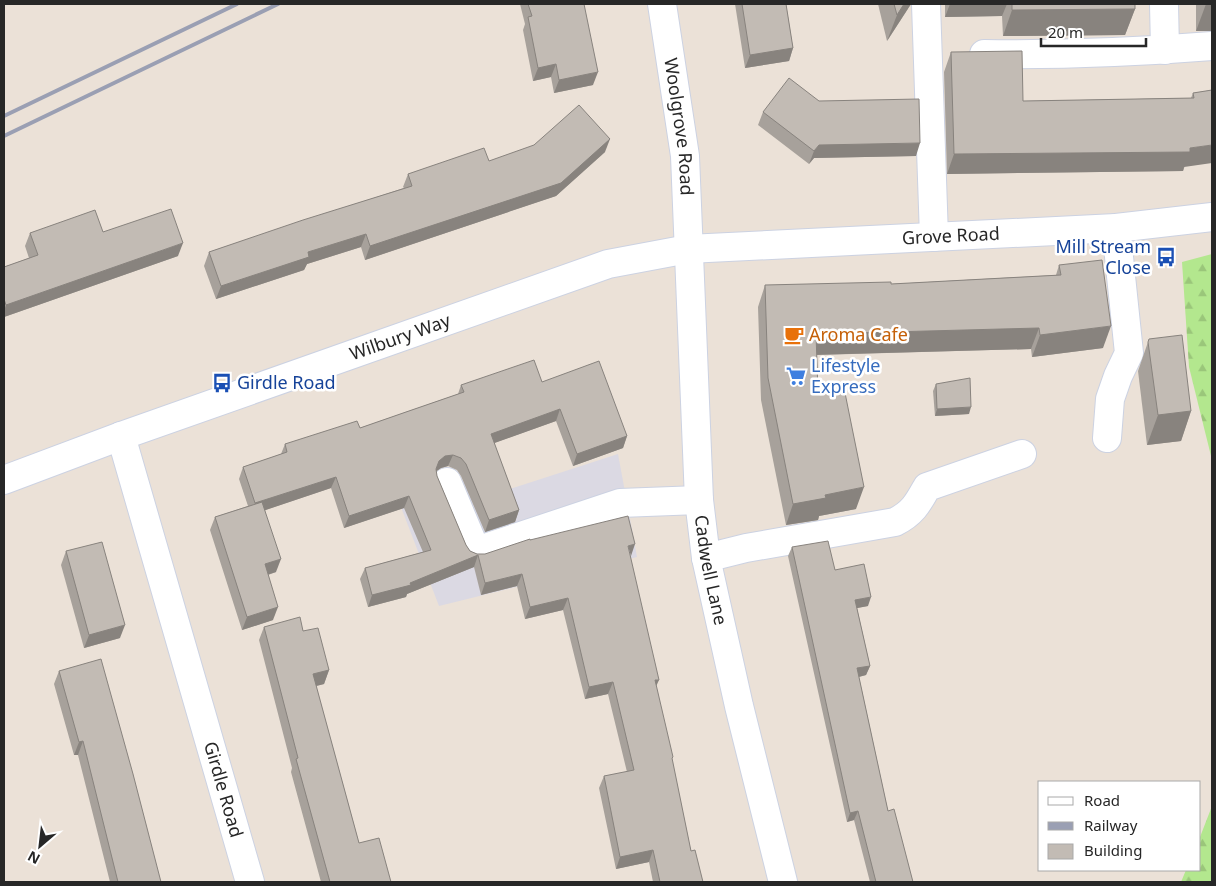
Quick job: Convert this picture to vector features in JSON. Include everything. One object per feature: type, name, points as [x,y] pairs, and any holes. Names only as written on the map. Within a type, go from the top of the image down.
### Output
[{"type":"street","name":"Woolgrove Road","points":[[662,4],[685,156],[688,249]]},
{"type":"street","points":[[926,4],[934,237]]},
{"type":"street","points":[[1164,4],[1165,50]]},
{"type":"street","points":[[968,54],[1022,55],[1165,50],[1212,46]]},
{"type":"street","name":"Grove Road","points":[[688,249],[1116,228],[1212,217]]},
{"type":"street","points":[[1107,438],[1110,399],[1129,353],[1116,228]]},
{"type":"street","name":"Wilbury Way","points":[[4,480],[121,436],[608,264],[688,249]]},
{"type":"street","name":"Cadwell Lane","points":[[688,249],[699,500],[706,558],[739,706],[783,882]]},
{"type":"street","name":"Girdle Road","points":[[121,436],[250,882]]},
{"type":"street","points":[[706,558],[746,548],[895,522],[908,516],[919,502],[927,486],[1022,454]]},
{"type":"street","points":[[447,482],[476,551],[620,503],[699,500]]},
{"type":"shaded area","points":[[618,454],[637,557],[439,606],[399,502],[502,467],[510,489]]},
{"type":"green space","points":[[1212,254],[1212,460],[1189,367],[1182,262]]},
{"type":"green space","points":[[1212,806],[1212,882],[1181,882],[1186,871],[1201,871],[1201,834]]},
{"type":"building","points":[[528,4],[584,4],[598,72],[559,80],[556,64],[538,68],[528,17],[532,16]]},
{"type":"building","points":[[742,4],[786,4],[793,48],[750,55]]},
{"type":"building","points":[[894,4],[904,4],[897,15]]},
{"type":"building","points":[[1012,4],[1135,4],[1135,9],[1012,10]]},
{"type":"building","points":[[1022,51],[1023,101],[1194,98],[1193,93],[1212,90],[1212,145],[1190,148],[1190,152],[954,154],[951,52]]},
{"type":"building","points":[[789,78],[819,101],[919,99],[920,143],[819,145],[814,151],[763,112]]},
{"type":"building","points":[[579,105],[610,139],[561,183],[370,246],[366,234],[308,252],[309,257],[221,286],[209,252],[412,186],[408,174],[484,148],[489,161],[534,145]]},
{"type":"building","points":[[171,209],[183,243],[6,305],[4,299],[4,267],[38,255],[30,233],[95,210],[103,232]]},
{"type":"building","points":[[1102,260],[1111,326],[1040,335],[1039,328],[816,334],[818,393],[844,388],[864,487],[825,495],[826,498],[793,504],[768,378],[765,285],[891,282],[891,284],[1061,275],[1059,265]]},
{"type":"building","points":[[1182,335],[1191,411],[1158,415],[1148,342],[1149,339]]},
{"type":"building","points":[[534,360],[542,382],[599,361],[627,436],[577,454],[560,409],[491,434],[519,510],[489,520],[466,464],[461,458],[453,455],[445,456],[439,461],[436,469],[437,476],[466,545],[470,551],[477,554],[485,554],[530,539],[628,516],[635,544],[628,546],[659,680],[655,680],[673,757],[691,851],[695,850],[703,882],[660,882],[653,850],[620,857],[604,776],[634,770],[613,682],[589,687],[568,598],[530,607],[522,574],[485,583],[478,555],[410,583],[411,585],[372,595],[365,568],[431,550],[409,496],[349,516],[336,477],[255,503],[243,467],[287,452],[285,444],[357,421],[360,428],[464,392],[461,385]]},
{"type":"building","points":[[970,378],[971,407],[937,409],[936,384]]},
{"type":"building","points":[[262,502],[281,559],[265,564],[278,607],[247,617],[215,517]]},
{"type":"building","points":[[828,541],[835,570],[864,564],[871,597],[855,600],[870,666],[857,668],[888,811],[894,809],[913,882],[876,882],[858,811],[850,813],[792,547]]},
{"type":"building","points":[[102,542],[125,625],[89,635],[66,551]]},
{"type":"building","points":[[300,617],[303,631],[318,628],[329,670],[313,674],[359,843],[379,838],[391,882],[330,882],[296,759],[298,758],[264,627]]},
{"type":"building","points":[[101,659],[161,882],[118,882],[83,741],[79,742],[59,671]]},
{"type":"railway","points":[[4,116],[237,4]]},
{"type":"railway","points":[[4,136],[278,4]]},
{"type":"place","name":"Mill Stream Close","points":[[1166,257]]},
{"type":"place","name":"Aroma Cafe","points":[[794,335]]},
{"type":"place","name":"Lifestyle Express","points":[[796,376]]},
{"type":"place","name":"Girdle Road","points":[[222,383]]}]
